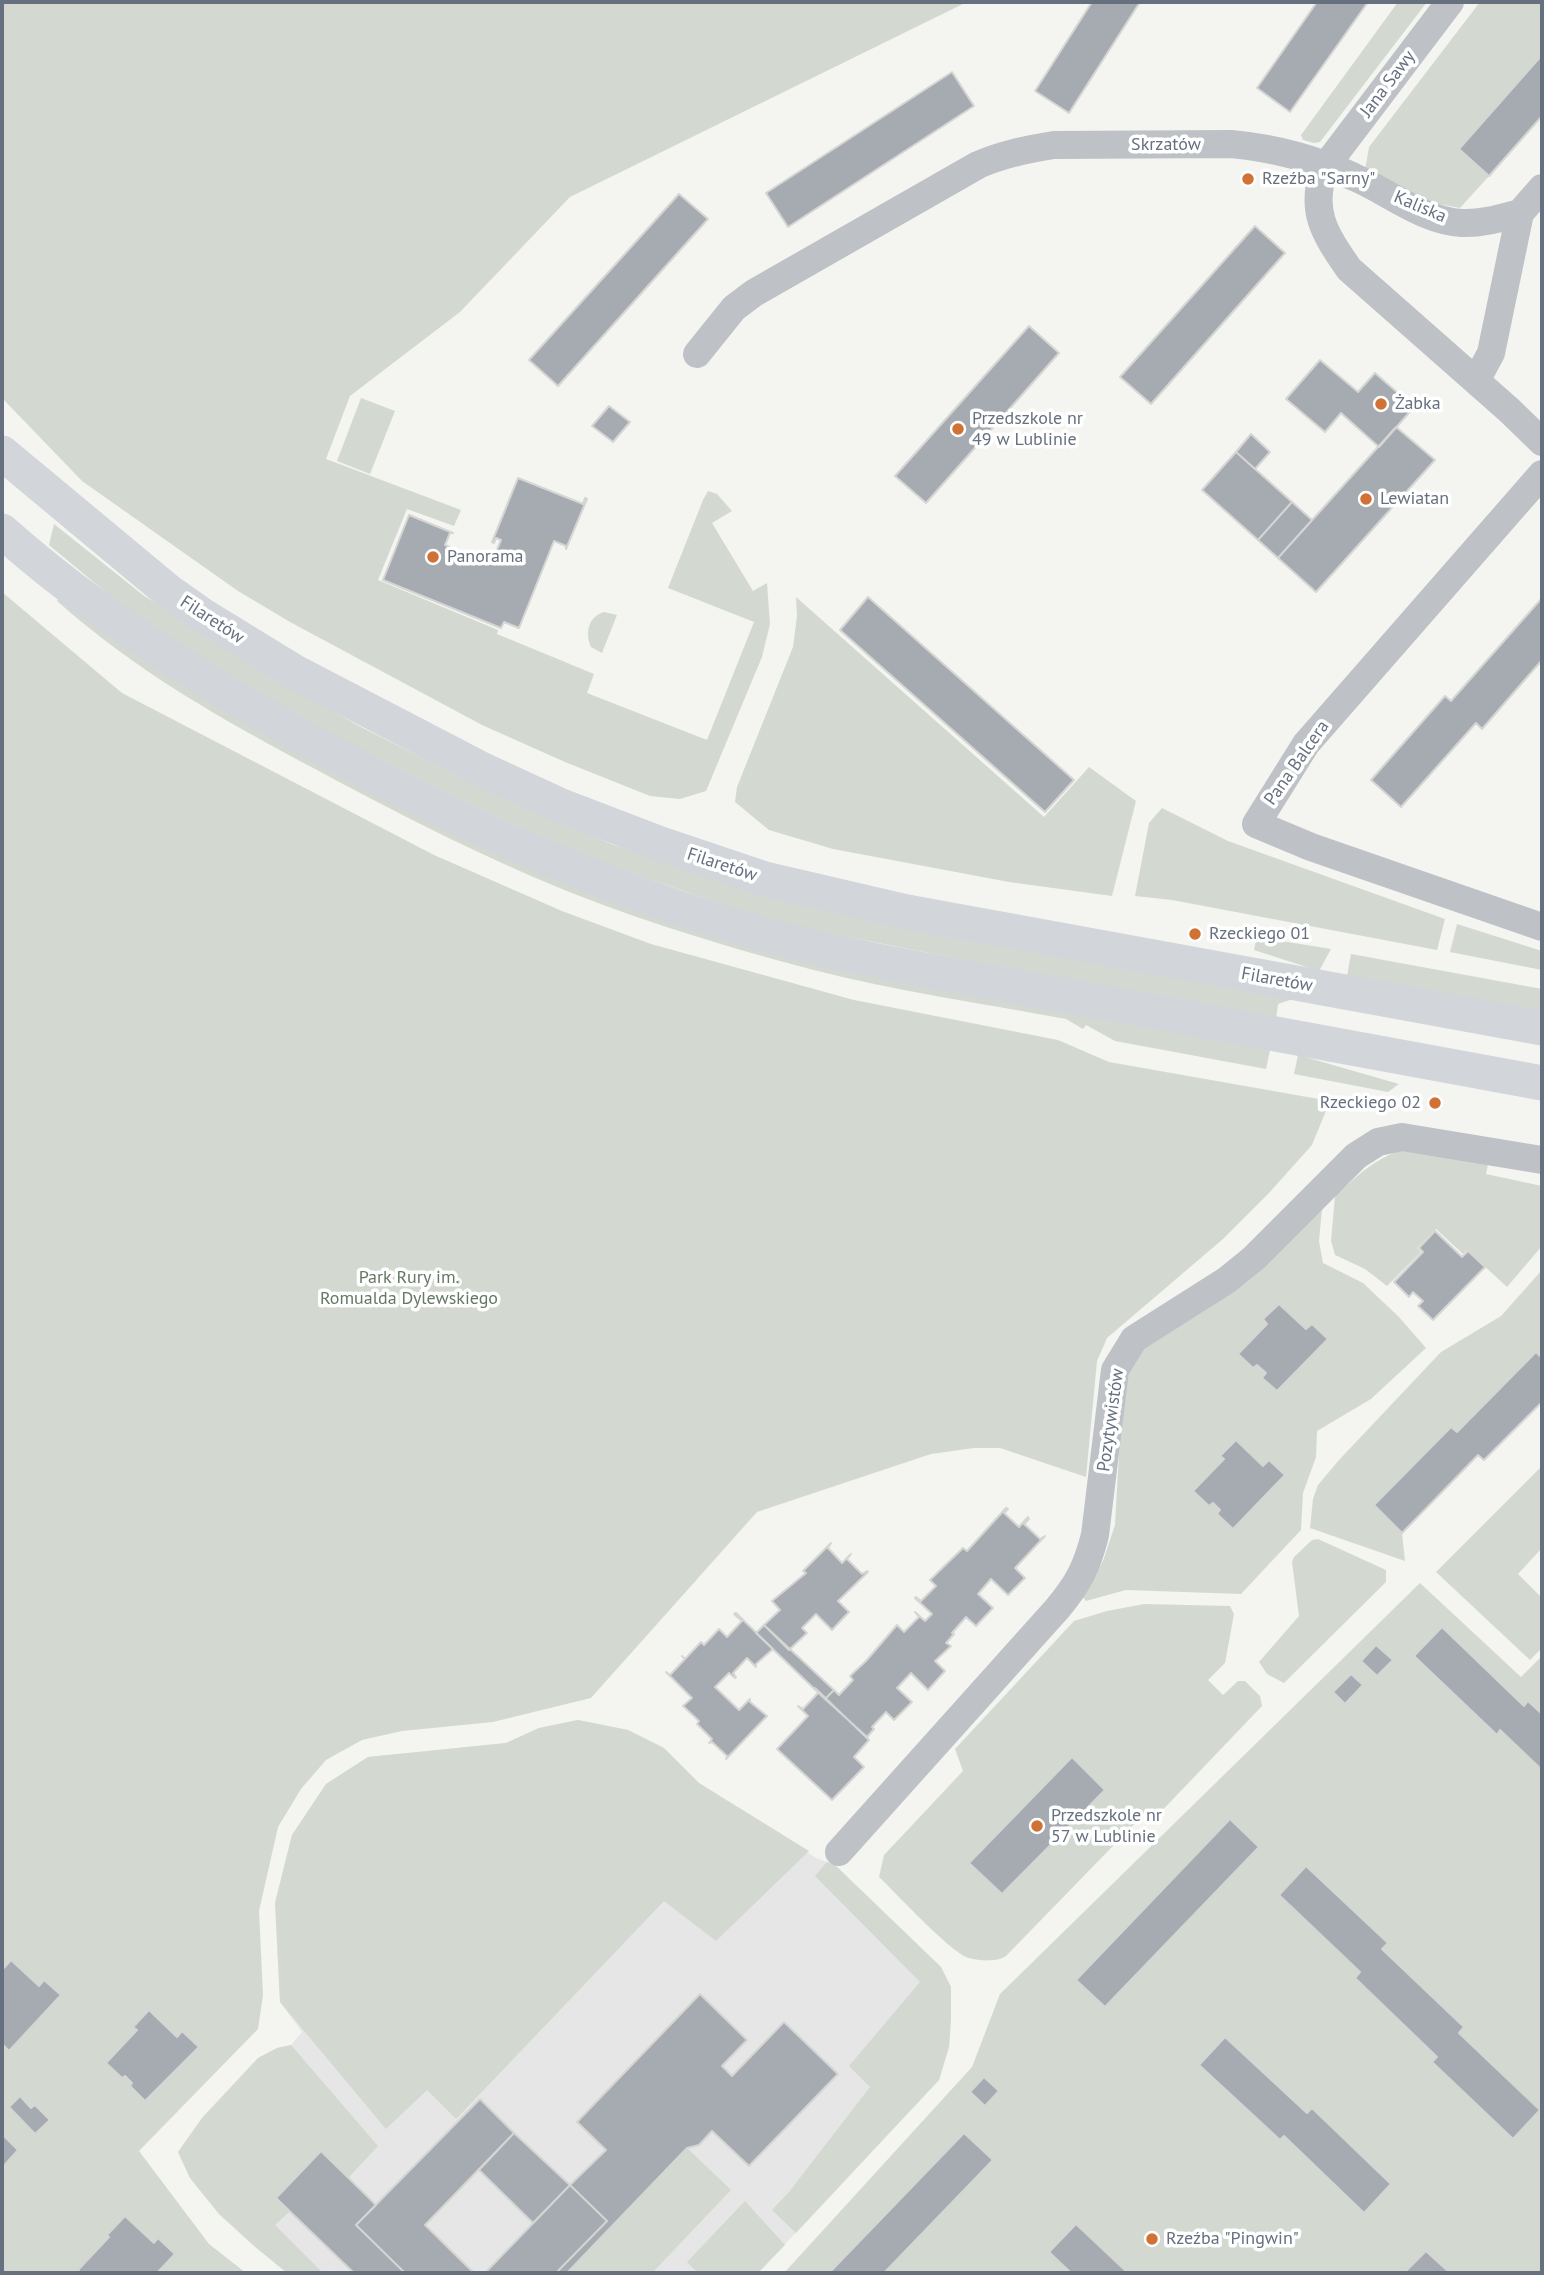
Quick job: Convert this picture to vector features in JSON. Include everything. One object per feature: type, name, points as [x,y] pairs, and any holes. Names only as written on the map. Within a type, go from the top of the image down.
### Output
[{"type":"main road","name":"Filaretów","points":[[2,453],[168,591],[293,671],[485,771],[559,805],[661,844],[765,879],[907,912],[1542,1028]]},
{"type":"main road","points":[[2,531],[34,560],[134,635],[262,714],[455,817],[587,875],[695,913],[818,947],[970,978],[1542,1083]]},
{"type":"main road","points":[[1387,1055],[1384,1046],[1385,1027],[1393,1014],[1412,1004]]},
{"type":"street","name":"Jana Sawy","points":[[1325,167],[1450,2]]},
{"type":"street","name":"Skrzatów","points":[[697,354],[734,308],[754,293],[978,165],[1014,151],[1054,145],[1231,144],[1282,152],[1325,167]]},
{"type":"street","name":"Kaliska","points":[[1325,167],[1353,176],[1432,216],[1462,223],[1488,221],[1520,213]]},
{"type":"street","points":[[1325,167],[1317,195],[1317,208],[1334,247],[1349,269],[1542,442]]},
{"type":"street","points":[[1476,381],[1491,353],[1520,213],[1542,188]]},
{"type":"street","name":"Pana Balcera","points":[[1542,474],[1306,744],[1256,824],[1311,847],[1542,927]]},
{"type":"street","name":"Pozytywistów","points":[[839,1852],[1057,1609],[1081,1578],[1095,1535],[1115,1370],[1134,1339],[1227,1280],[1255,1258],[1356,1156],[1378,1142],[1402,1137],[1542,1160]]},
{"type":"shaded area","points":[[578,1720],[628,1730],[664,1748],[699,1783],[816,1858],[835,1865],[941,1967],[951,1987],[951,2019],[949,2047],[939,2080],[758,2273],[287,2273],[219,2214],[190,2178],[178,2152],[202,2118],[258,2058],[277,2048],[291,2045],[302,2032],[280,2002],[275,1903],[292,1835],[326,1784],[368,1757],[506,1743],[539,1728]]},
{"type":"green space","points":[[2,2],[967,2],[570,197],[460,312],[350,396],[326,459],[461,510],[454,526],[407,509],[378,580],[594,674],[587,693],[707,740],[754,622],[668,588],[703,500],[708,491],[717,494],[732,511],[712,523],[753,591],[767,583],[770,624],[762,657],[706,791],[680,799],[650,796],[565,762],[482,725],[290,622],[238,591],[82,481],[2,398]]},
{"type":"green space","points":[[1398,2],[1427,2],[1320,142],[1303,140],[1301,135]]},
{"type":"green space","points":[[1480,2],[1542,2],[1542,55],[1459,149],[1489,176],[1460,208],[1428,202],[1365,170],[1369,147]]},
{"type":"green space","points":[[361,398],[395,411],[370,474],[337,461]]},
{"type":"green space","points":[[54,524],[143,595],[255,667],[361,727],[492,793],[611,844],[777,898],[1293,999],[1278,1004],[1276,1019],[988,965],[774,922],[593,860],[416,780],[271,703],[133,615],[49,545]]},
{"type":"green space","name":"Park Rury im. Romualda Dylewskiego","points":[[2,592],[122,693],[434,855],[562,911],[651,944],[854,1000],[1058,1040],[1109,1062],[1330,1101],[1312,1145],[1269,1193],[1223,1239],[1107,1338],[1097,1361],[1086,1477],[1000,1448],[974,1448],[931,1454],[757,1512],[591,1698],[493,1722],[402,1731],[362,1740],[326,1760],[301,1789],[278,1827],[259,1911],[263,1995],[258,2029],[139,2151],[209,2244],[246,2273],[2,2273]]},
{"type":"green space","points":[[796,597],[1044,817],[1089,767],[1136,801],[1112,896],[1009,882],[833,849],[769,830],[735,802],[737,787],[793,647],[797,616]]},
{"type":"green space","points":[[59,598],[465,839],[1270,1050],[1266,1069],[1115,1041],[1086,1025],[1083,1029],[1066,1019],[841,977],[669,928],[565,890],[423,825],[215,714],[117,650],[57,601]]},
{"type":"green space","points":[[604,612],[617,615],[602,653],[591,647],[588,631],[594,618]]},
{"type":"green space","points":[[1162,808],[1228,841],[1445,919],[1437,950],[1172,900],[1135,896],[1149,823]]},
{"type":"green space","points":[[1457,924],[1542,951],[1542,970],[1450,952]]},
{"type":"green space","points":[[1257,937],[1331,949],[1319,971],[1254,950]]},
{"type":"green space","points":[[1351,954],[1542,989],[1542,1011],[1347,976]]},
{"type":"green space","points":[[1298,1055],[1399,1084],[1388,1092],[1294,1074]]},
{"type":"green space","points":[[1409,1147],[1490,1155],[1486,1174],[1542,1186],[1542,1246],[1507,1287],[1467,1250],[1463,1254],[1436,1229],[1417,1248],[1421,1252],[1387,1286],[1365,1269],[1335,1255],[1331,1241],[1335,1196],[1369,1167]]},
{"type":"green space","points":[[1322,1209],[1319,1241],[1323,1263],[1363,1283],[1399,1317],[1426,1348],[1371,1399],[1317,1431],[1316,1457],[1303,1493],[1301,1530],[1241,1594],[1126,1590],[1086,1601],[1082,1596],[1103,1561],[1115,1525],[1123,1382],[1141,1349]]},
{"type":"green space","points":[[1542,1270],[1542,1354],[1540,1356],[1536,1352],[1457,1432],[1451,1427],[1402,1533],[1405,1561],[1310,1528],[1313,1499],[1318,1485],[1339,1460],[1441,1352],[1501,1316]]},
{"type":"green space","points":[[1542,1466],[1542,1548],[1518,1574],[1542,1598],[1542,1648],[1530,1660],[1436,1572]]},
{"type":"green space","points":[[1318,1539],[1386,1570],[1386,1582],[1284,1683],[1267,1674],[1259,1662],[1299,1616],[1292,1562],[1312,1540]]},
{"type":"green space","points":[[1420,1583],[1521,1677],[1542,1656],[1542,2273],[784,2273],[972,2067],[1000,1994]]},
{"type":"green space","points":[[1144,1604],[1230,1606],[1234,1614],[1225,1663],[1208,1680],[1223,1695],[1238,1681],[1245,1681],[1260,1696],[1262,1706],[1154,1819],[1146,1812],[1006,1956],[983,1960],[961,1954],[937,1935],[879,1877],[884,1855],[963,1771],[955,1749],[1074,1621]]},
{"type":"green space","points":[[578,1720],[628,1730],[664,1748],[699,1783],[809,1851],[716,1941],[664,1901],[456,2119],[427,2090],[386,2129],[280,2002],[275,1903],[292,1835],[326,1784],[368,1757],[506,1743],[539,1728]]},
{"type":"green space","points":[[827,1862],[835,1865],[941,1967],[951,1987],[949,2047],[939,2080],[796,2233],[772,2210],[870,2087],[849,2066],[920,1982],[815,1876]]},
{"type":"green space","points":[[291,2045],[378,2146],[348,2178],[290,2211],[275,2225],[323,2273],[287,2273],[254,2246],[219,2214],[190,2178],[178,2152],[202,2118],[258,2058],[277,2048]]},
{"type":"green space","points":[[687,2148],[731,2190],[652,2273],[567,2273]]},
{"type":"green space","points":[[745,2201],[785,2245],[758,2273],[698,2273],[687,2262]]},
{"type":"building","points":[[1092,2],[1140,2],[1069,113],[1035,91]]},
{"type":"building","points":[[1317,2],[1368,2],[1290,112],[1257,88]]},
{"type":"building","points":[[1542,55],[1542,116],[1489,176],[1459,149]]},
{"type":"building","points":[[952,72],[974,106],[788,227],[766,193]]},
{"type":"building","points":[[679,194],[708,219],[558,386],[529,360]]},
{"type":"building","points":[[1255,226],[1285,253],[1151,404],[1120,377]]},
{"type":"building","points":[[1029,326],[1059,353],[926,503],[895,476]]},
{"type":"building","points":[[1320,360],[1358,392],[1375,373],[1414,407],[1379,447],[1341,413],[1325,432],[1286,399]]},
{"type":"building","points":[[609,406],[630,422],[613,442],[592,426]]},
{"type":"building","points":[[1396,427],[1435,460],[1316,592],[1278,558]]},
{"type":"building","points":[[1251,434],[1270,452],[1255,469],[1236,452]]},
{"type":"building","points":[[1236,452],[1292,502],[1258,540],[1202,490]]},
{"type":"building","name":"Panorama","points":[[518,478],[583,504],[585,498],[587,499],[566,549],[566,546],[554,541],[519,628],[504,622],[501,628],[383,580],[409,515],[453,533],[450,533],[445,545],[491,564],[501,540],[496,538],[494,543],[492,542]]},
{"type":"building","points":[[1292,502],[1312,520],[1278,558],[1258,540]]},
{"type":"building","points":[[868,597],[1074,780],[1045,812],[840,630]]},
{"type":"building","points":[[1542,598],[1542,660],[1482,729],[1476,723],[1401,807],[1371,780],[1445,696],[1451,701]]},
{"type":"building","points":[[1435,1231],[1462,1257],[1468,1251],[1485,1267],[1433,1320],[1418,1306],[1423,1301],[1413,1292],[1409,1297],[1394,1282],[1423,1252],[1419,1248]]},
{"type":"building","points":[[1279,1304],[1306,1329],[1312,1324],[1328,1339],[1277,1391],[1262,1378],[1266,1373],[1257,1365],[1253,1368],[1238,1354],[1267,1324],[1263,1319]]},
{"type":"building","points":[[1536,1352],[1540,1356],[1542,1354],[1542,1402],[1484,1460],[1478,1455],[1402,1533],[1374,1505],[1451,1427],[1457,1432]]},
{"type":"building","points":[[1236,1440],[1263,1466],[1269,1460],[1285,1475],[1233,1529],[1217,1514],[1220,1510],[1213,1503],[1209,1506],[1193,1491],[1224,1459],[1220,1456]]},
{"type":"building","points":[[1006,1508],[1008,1509],[1004,1513],[1019,1527],[1028,1517],[1024,1524],[1040,1539],[1045,1536],[1015,1568],[1025,1578],[1008,1595],[991,1579],[978,1594],[993,1608],[976,1626],[966,1617],[952,1633],[954,1634],[946,1643],[951,1646],[935,1661],[945,1671],[928,1690],[911,1673],[897,1688],[912,1702],[894,1720],[886,1712],[867,1737],[825,1699],[834,1690],[839,1695],[853,1680],[850,1676],[897,1625],[904,1632],[919,1617],[915,1612],[925,1621],[932,1614],[915,1598],[921,1601],[936,1586],[930,1580],[963,1548],[967,1551]]},
{"type":"building","points":[[831,1543],[828,1548],[842,1563],[851,1554],[847,1559],[862,1574],[868,1572],[838,1601],[849,1612],[832,1630],[816,1614],[802,1628],[807,1633],[789,1650],[764,1625],[780,1610],[772,1601],[806,1573],[803,1571]]},
{"type":"building","points":[[736,1613],[773,1649],[756,1667],[747,1658],[733,1673],[735,1678],[729,1673],[715,1687],[739,1710],[750,1699],[750,1702],[767,1716],[726,1759],[727,1756],[712,1742],[709,1743],[712,1739],[697,1724],[699,1721],[683,1706],[692,1698],[666,1672],[670,1675],[701,1642],[704,1645],[719,1629],[727,1637],[742,1621],[734,1614]]},
{"type":"building","points":[[764,1625],[834,1690],[825,1699],[756,1633]]},
{"type":"building","points":[[1442,1627],[1524,1706],[1528,1701],[1542,1714],[1542,1770],[1500,1730],[1497,1735],[1414,1656]]},
{"type":"building","points":[[1376,1645],[1393,1660],[1377,1676],[1361,1661]]},
{"type":"building","points":[[1351,1674],[1363,1685],[1345,1704],[1333,1692]]},
{"type":"building","points":[[815,1688],[869,1740],[854,1757],[864,1767],[832,1800],[777,1749],[808,1716],[798,1706],[803,1709],[818,1693]]},
{"type":"building","name":"Przedszkole nr 57 w Lublinie","points":[[1072,1757],[1105,1790],[1002,1894],[969,1863]]},
{"type":"building","points":[[1230,1819],[1259,1847],[1105,2007],[1076,1980]]},
{"type":"building","points":[[1306,1866],[1388,1943],[1382,1949],[1464,2027],[1459,2033],[1540,2110],[1513,2139],[1432,2062],[1437,2057],[1355,1978],[1360,1972],[1279,1895]]},
{"type":"building","points":[[11,1960],[39,1986],[44,1980],[61,1995],[9,2051],[2,2044],[2,1970]]},
{"type":"building","points":[[700,1994],[747,2040],[722,2066],[732,2076],[784,2022],[838,2074],[749,2166],[712,2131],[699,2145],[687,2148],[567,2273],[556,2273],[607,2221],[570,2185],[606,2150],[577,2122]]},
{"type":"building","points":[[149,2010],[177,2037],[182,2031],[199,2047],[145,2101],[130,2086],[132,2083],[125,2076],[122,2078],[106,2063],[137,2030],[133,2027]]},
{"type":"building","points":[[1225,2037],[1307,2113],[1312,2108],[1391,2184],[1364,2213],[1284,2136],[1280,2140],[1199,2065]]},
{"type":"building","points":[[984,2077],[999,2091],[985,2106],[970,2092]]},
{"type":"building","points":[[20,2096],[31,2108],[35,2105],[50,2120],[35,2134],[9,2107]]},
{"type":"building","points":[[480,2099],[514,2133],[425,2225],[474,2273],[405,2273],[356,2225]]},
{"type":"building","points":[[514,2133],[570,2185],[533,2223],[479,2170]]},
{"type":"building","points":[[964,2133],[993,2160],[884,2273],[829,2273]]},
{"type":"building","points":[[2,2134],[18,2150],[2,2168]]},
{"type":"building","points":[[321,2151],[376,2205],[356,2225],[405,2273],[354,2273],[276,2198]]},
{"type":"building","points":[[570,2185],[607,2221],[556,2273],[485,2273]]},
{"type":"building","points":[[125,2216],[154,2243],[158,2238],[175,2254],[157,2273],[81,2273],[78,2270]]},
{"type":"building","points":[[1076,2224],[1128,2273],[1071,2273],[1049,2252]]},
{"type":"building","points":[[1426,2251],[1450,2273],[1404,2273]]},
{"type":"place","name":"Rzeźba \"Sarny\"","points":[[1248,179]]},
{"type":"place","name":"Żabka","points":[[1381,404]]},
{"type":"place","name":"Przedszkole nr 49 w Lublinie","points":[[958,429]]},
{"type":"place","name":"Lewiatan","points":[[1366,499]]},
{"type":"place","name":"Panorama","points":[[433,557]]},
{"type":"place","name":"Rzeckiego 01","points":[[1195,934]]},
{"type":"place","name":"Rzeckiego 02","points":[[1435,1103]]},
{"type":"place","name":"Przedszkole nr 57 w Lublinie","points":[[1037,1826]]},
{"type":"place","name":"Rzeźba \"Pingwin\"","points":[[1152,2239]]}]
